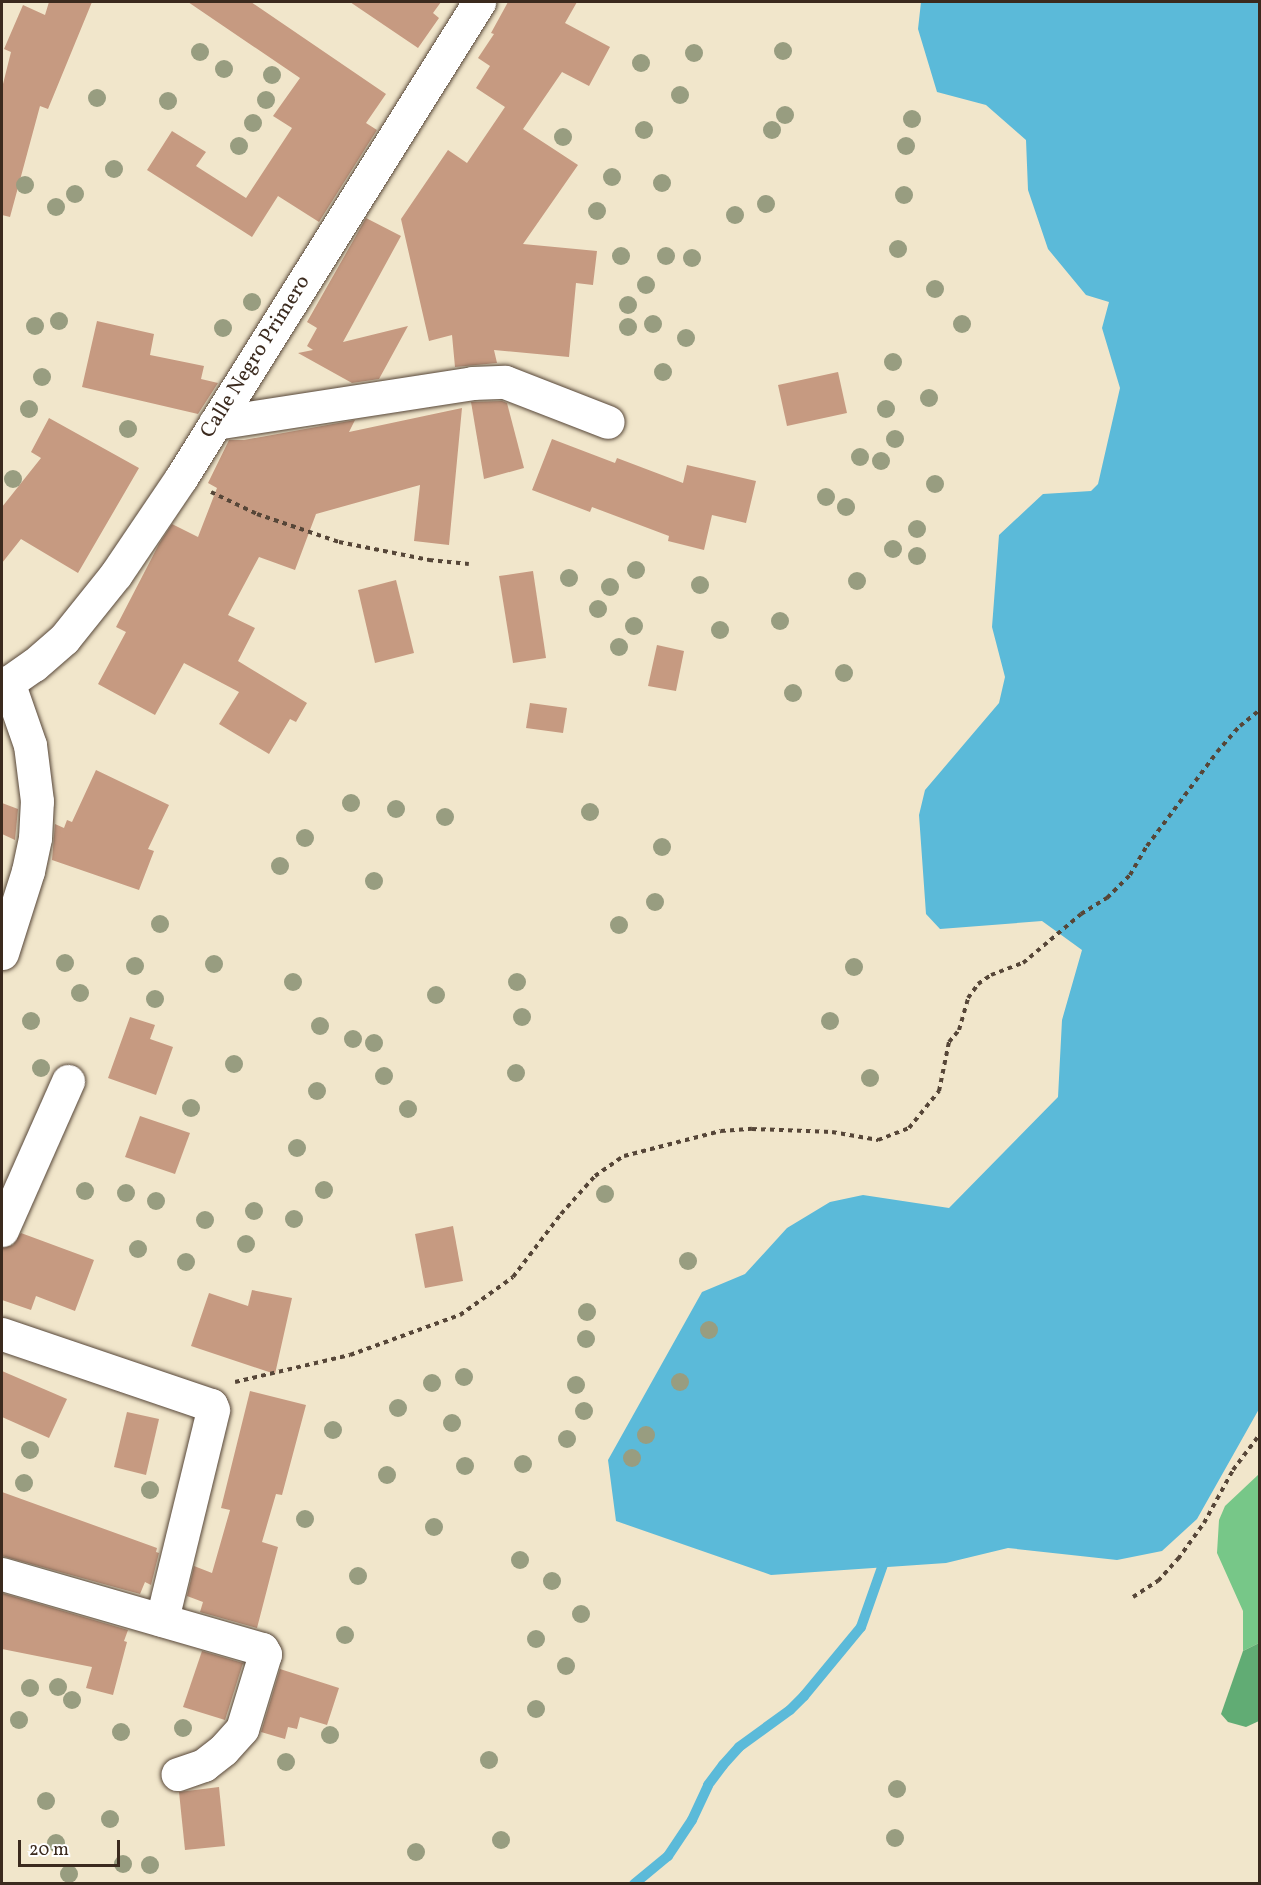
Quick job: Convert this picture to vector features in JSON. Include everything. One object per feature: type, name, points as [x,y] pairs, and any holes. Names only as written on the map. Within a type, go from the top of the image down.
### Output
[{"type":"street","name":"Calle Negro Primero","points":[[5,684],[34,665],[64,639],[88,612],[181,478],[479,2]]},
{"type":"street","points":[[215,423],[472,383],[505,382],[608,422]]},
{"type":"street","points":[[2,953],[28,871],[37,801],[30,745],[5,684]]},
{"type":"street","points":[[2,1230],[68,1081]]},
{"type":"street","points":[[2,1334],[211,1405],[213,1410],[162,1620]]},
{"type":"street","points":[[2,1574],[258,1646],[266,1654],[242,1729],[224,1750],[204,1765],[178,1774]]},
{"type":"path","points":[[181,478],[257,514],[339,542],[429,560],[469,564]]},
{"type":"path","points":[[211,1405],[239,1379],[350,1355],[460,1315],[490,1296],[513,1277],[561,1214],[595,1176],[624,1156],[721,1131],[752,1129],[832,1132],[862,1140],[878,1140],[909,1128],[939,1091],[950,1042],[960,1030],[969,998],[978,984],[992,975],[1023,963],[1081,914],[1107,898],[1130,875],[1148,846],[1216,752],[1240,726],[1260,710]]},
{"type":"path","points":[[1133,1597],[1158,1581],[1178,1559],[1204,1523],[1233,1470],[1260,1434]]},
{"type":"green space","points":[[1259,1474],[1259,1643],[1243,1651],[1243,1611],[1217,1553],[1219,1520],[1225,1506]]},
{"type":"green space","points":[[1259,1643],[1259,1721],[1246,1727],[1228,1722],[1221,1714],[1243,1651]]},
{"type":"water","points":[[921,2],[1259,2],[1259,1409],[1197,1519],[1162,1551],[1117,1560],[1008,1548],[946,1563],[771,1575],[616,1521],[608,1460],[702,1292],[745,1274],[787,1228],[830,1202],[863,1195],[949,1208],[1058,1097],[1062,1020],[1082,950],[1042,921],[940,929],[926,914],[919,815],[925,790],[999,703],[1005,677],[992,627],[999,535],[1043,494],[1091,491],[1098,484],[1120,388],[1102,328],[1109,302],[1086,295],[1048,249],[1028,190],[1026,140],[986,105],[937,92],[918,29]]},
{"type":"building","points":[[49,2],[92,2],[48,109],[40,106],[10,217],[2,215],[2,88],[11,52],[4,49],[23,5],[45,15]]},
{"type":"building","points":[[188,2],[251,2],[386,94],[366,123],[377,130],[319,222],[278,196],[252,237],[147,170],[172,131],[206,152],[196,166],[246,198],[292,128],[273,116],[300,78]]},
{"type":"building","points":[[350,2],[441,2],[433,13],[439,18],[418,48]]},
{"type":"building","points":[[508,2],[577,2],[565,23],[610,47],[589,86],[562,72],[523,129],[578,165],[523,244],[597,251],[593,285],[576,283],[569,357],[494,350],[497,363],[455,367],[452,335],[429,341],[401,219],[448,150],[467,163],[505,107],[476,88],[490,66],[478,58],[494,34],[491,33]]},
{"type":"building","points":[[366,218],[401,236],[343,342],[408,326],[379,379],[352,383],[298,353],[313,350],[307,346],[317,328],[307,322]]},
{"type":"building","points":[[97,321],[154,334],[150,355],[204,366],[201,379],[218,383],[198,414],[82,387]]},
{"type":"building","points":[[838,372],[847,413],[787,426],[778,385]]},
{"type":"building","points":[[502,401],[507,403],[524,468],[484,479],[471,402]]},
{"type":"building","points":[[462,408],[449,545],[414,541],[420,485],[316,514],[295,570],[259,557],[228,615],[255,628],[238,661],[307,703],[296,722],[290,719],[269,754],[219,724],[239,692],[184,663],[155,715],[98,684],[126,632],[116,627],[159,544],[172,524],[198,537],[217,488],[208,483],[229,440],[244,440],[355,420],[349,432]]},
{"type":"building","points":[[49,418],[139,468],[78,573],[21,539],[2,563],[2,507],[41,458],[31,452]]},
{"type":"building","points":[[552,439],[615,463],[617,458],[683,483],[687,465],[756,481],[746,523],[712,515],[704,550],[668,541],[669,536],[592,507],[590,512],[532,490]]},
{"type":"building","points":[[533,571],[546,658],[513,663],[499,576]]},
{"type":"building","points":[[396,580],[414,653],[375,663],[358,590]]},
{"type":"building","points":[[657,645],[684,651],[676,691],[648,686]]},
{"type":"building","points":[[530,703],[567,708],[563,733],[526,728]]},
{"type":"building","points":[[96,770],[169,805],[148,849],[154,851],[139,890],[52,860],[55,824],[64,828],[67,820],[72,822]]},
{"type":"building","points":[[2,803],[18,809],[15,840],[2,834]]},
{"type":"building","points":[[130,1017],[155,1025],[150,1039],[173,1047],[156,1095],[108,1078]]},
{"type":"building","points":[[140,1116],[190,1133],[175,1174],[125,1157]]},
{"type":"building","points":[[453,1226],[463,1281],[425,1288],[415,1234]]},
{"type":"building","points":[[21,1233],[94,1260],[75,1311],[36,1296],[31,1310],[2,1300],[2,1248],[13,1245]]},
{"type":"building","points":[[252,1290],[292,1298],[275,1374],[191,1346],[209,1293],[248,1306]]},
{"type":"building","points":[[2,1371],[67,1399],[49,1438],[2,1417]]},
{"type":"building","points":[[250,1391],[306,1405],[282,1495],[276,1494],[262,1542],[278,1547],[257,1628],[200,1612],[203,1602],[187,1596],[194,1566],[212,1573],[230,1510],[221,1508]]},
{"type":"building","points":[[127,1412],[159,1419],[146,1475],[114,1467]]},
{"type":"building","points":[[2,1492],[157,1548],[156,1552],[159,1553],[151,1585],[145,1582],[140,1594],[2,1556]]},
{"type":"building","points":[[2,1593],[128,1630],[113,1695],[86,1688],[92,1667],[2,1649]]},
{"type":"building","points":[[202,1651],[243,1663],[225,1720],[183,1707]]},
{"type":"building","points":[[280,1669],[339,1688],[327,1725],[300,1717],[297,1729],[288,1727],[285,1739],[261,1732]]},
{"type":"building","points":[[219,1787],[225,1846],[185,1850],[179,1792]]},
{"type":"waterway","points":[[634,1884],[668,1856],[692,1820],[708,1785],[723,1765],[739,1747],[790,1710],[861,1627],[886,1556]]}]
